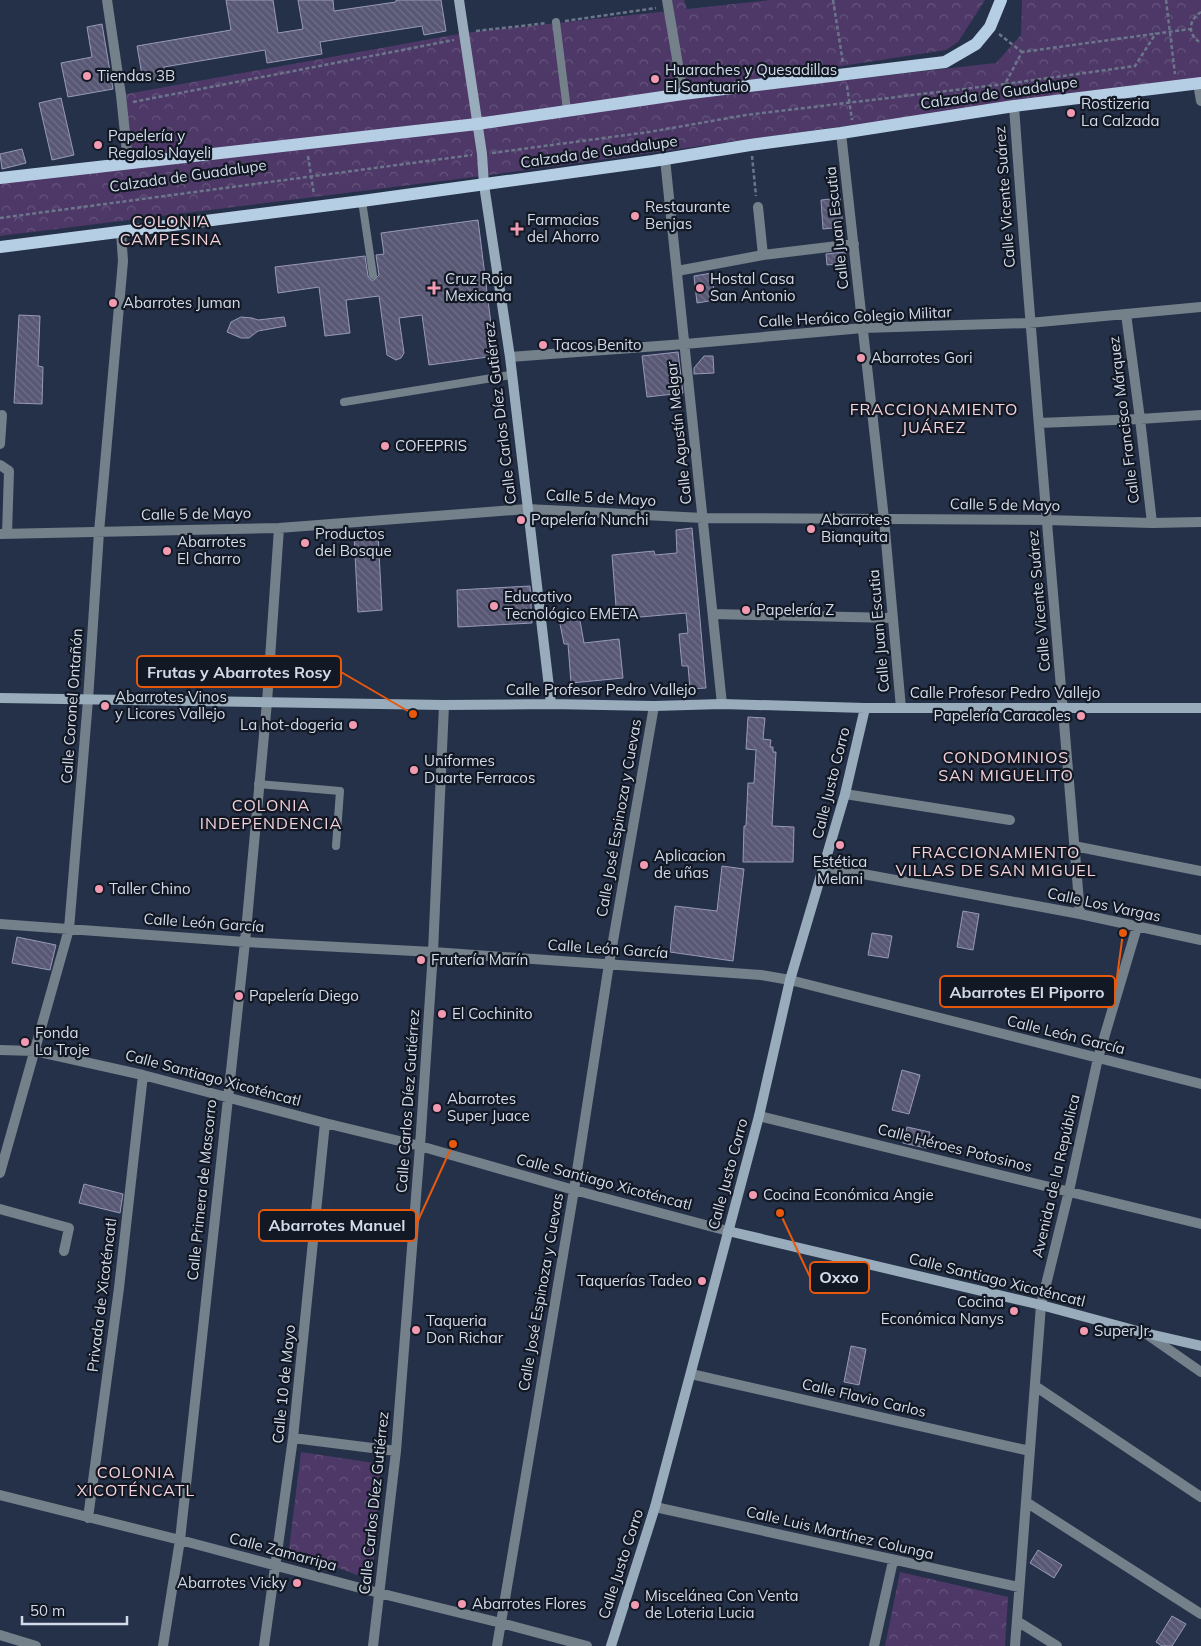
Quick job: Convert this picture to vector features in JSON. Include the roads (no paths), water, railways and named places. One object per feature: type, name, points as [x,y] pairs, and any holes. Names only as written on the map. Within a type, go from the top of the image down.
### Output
[{"type":"main road","name":"Calzada de Guadalupe","points":[[0,178],[477,124],[683,94],[945,62],[976,44],[990,27],[1001,0]]},
{"type":"main road","name":"Calzada de Guadalupe","points":[[0,247],[362,201],[665,159],[1014,106],[1200,83]]},
{"type":"street","points":[[107,0],[122,104],[128,162]]},
{"type":"street","name":"Calle Carlos Díez Gutiérrez","points":[[459,0],[510,357],[551,704]]},
{"type":"street","points":[[668,3],[683,94]]},
{"type":"street","points":[[1200,83],[1201,101]]},
{"type":"street","name":"Calle Vicente Suárez","points":[[1014,106],[1029,323],[1064,708],[1080,914]]},
{"type":"street","name":"Calle Juan Escutia","points":[[841,133],[884,518],[901,708]]},
{"type":"street","name":"Calle Agustín Melgar","points":[[665,159],[722,704]]},
{"type":"street","points":[[758,207],[762,255]]},
{"type":"street","name":"Calle Coronel Ontañón","points":[[0,1173],[69,928],[88,700],[99,532],[123,261],[121,232]]},
{"type":"street","points":[[677,271],[762,255],[854,244]]},
{"type":"street","name":"Calle Heróico Colegio Militar","points":[[510,357],[863,328],[1029,323],[1201,307]]},
{"type":"street","name":"Calle Francisco Márquez","points":[[1126,314],[1152,523]]},
{"type":"street","points":[[0,444],[2,415]]},
{"type":"street","points":[[1039,423],[1201,415]]},
{"type":"street","points":[[0,465],[9,471],[3,534]]},
{"type":"street","name":"Calle 5 de Mayo","points":[[3,534],[279,528],[527,509],[703,518],[1201,522]]},
{"type":"street","name":"Calle Primera de Mascorro","points":[[163,1646],[180,1540],[245,942],[279,528]]},
{"type":"street","points":[[713,614],[892,618]]},
{"type":"street","name":"Calle Profesor Pedro Vallejo","points":[[0,698],[444,705],[551,704],[654,706],[722,704],[865,708],[1201,708]]},
{"type":"street","name":"Calle Carlos Díez Gutiérrez","points":[[373,1646],[396,1451],[420,1146],[433,952],[444,705]]},
{"type":"street","name":"Calle José Espinoza y Cuevas","points":[[497,1646],[574,1190],[609,964],[654,706]]},
{"type":"street","name":"Calle Justo Corro","points":[[611,1646],[655,1507],[759,1116],[790,980],[845,794],[865,708]]},
{"type":"street","points":[[845,794],[1010,820]]},
{"type":"street","points":[[1074,846],[1201,870]]},
{"type":"street","name":"Calle Los Vargas","points":[[824,867],[1080,914],[1201,940]]},
{"type":"street","name":"Calle León García","points":[[0,924],[245,942],[433,952],[761,975],[790,980],[1201,1084]]},
{"type":"street","name":"Avenida de la República","points":[[1015,1646],[1041,1305],[1069,1191],[1098,1058],[1137,927]]},
{"type":"street","name":"Calle Santiago Xicoténcatl","points":[[0,1050],[35,1051],[143,1075],[420,1146],[574,1190],[728,1230],[1041,1305],[1201,1346]]},
{"type":"street","name":"Privada de Xicoténcatl","points":[[88,1518],[119,1288],[143,1075]]},
{"type":"street","name":"Calle Héroes Potosinos","points":[[759,1116],[1201,1224]]},
{"type":"street","name":"Calle 10 de Mayo","points":[[264,1646],[293,1438],[326,1123]]},
{"type":"street","points":[[0,1210],[69,1228],[64,1251]]},
{"type":"street","points":[[1145,1333],[1201,1372]]},
{"type":"street","name":"Calle Flavio Carlos","points":[[691,1374],[1030,1451]]},
{"type":"street","points":[[1035,1386],[1201,1497]]},
{"type":"street","points":[[293,1438],[396,1451]]},
{"type":"street","name":"Calle Zamarripa","points":[[0,1495],[587,1646]]},
{"type":"street","points":[[1026,1502],[1201,1614]]},
{"type":"street","name":"Calle Luis Martínez Colunga","points":[[655,1507],[1018,1588]]},
{"type":"street","points":[[874,1646],[893,1561]]},
{"type":"street","points":[[1017,1621],[1057,1646]]},
{"type":"street","points":[[0,1636],[36,1646]]},
{"type":"lane","points":[[556,22],[567,110]]},
{"type":"lane","points":[[362,201],[373,276]]},
{"type":"lane","points":[[344,402],[512,375]]},
{"type":"lane","points":[[258,784],[340,791],[336,846]]},
{"type":"place","name":"Tiendas 3B","points":[[87,76]]},
{"type":"place","name":"Huaraches y Quesadillas El Santuario","points":[[655,79]]},
{"type":"place","name":"Rostizeria La Calzada","points":[[1071,113]]},
{"type":"place","name":"Papelería y Regalos Nayeli","points":[[98,145]]},
{"type":"place","name":"Restaurante Benjas","points":[[635,216]]},
{"type":"place","name":"Farmacias del Ahorro","points":[[517,229]]},
{"type":"place","name":"Cruz Roja Mexicana","points":[[434,288]]},
{"type":"place","name":"Hostal Casa San Antonio","points":[[700,288]]},
{"type":"place","name":"Abarrotes Juman","points":[[113,303]]},
{"type":"place","name":"Tacos Benito","points":[[543,345]]},
{"type":"place","name":"Abarrotes Gori","points":[[861,358]]},
{"type":"place","name":"COFEPRIS","points":[[385,446]]},
{"type":"place","name":"Papelería Nunchi","points":[[521,520]]},
{"type":"place","name":"Abarrotes Bianquita","points":[[811,529]]},
{"type":"place","name":"Productos del Bosque","points":[[305,543]]},
{"type":"place","name":"Abarrotes El Charro","points":[[167,551]]},
{"type":"place","name":"Educativo Tecnológico EMETA","points":[[494,606]]},
{"type":"place","name":"Papelería Z","points":[[746,610]]},
{"type":"place","name":"Abarrotes Vinos y Licores Vallejo","points":[[105,706]]},
{"type":"place","name":"Frutas y Abarrotes Rosy","points":[[413,714]]},
{"type":"place","name":"Papelería Caracoles","points":[[1081,716]]},
{"type":"place","name":"La hot-dogeria","points":[[353,725]]},
{"type":"place","name":"Uniformes Duarte Ferracos","points":[[414,770]]},
{"type":"place","name":"Estética Melani","points":[[840,845]]},
{"type":"place","name":"Aplicacion de uñas","points":[[644,865]]},
{"type":"place","name":"Taller Chino","points":[[99,889]]},
{"type":"place","name":"Abarrotes El Piporro","points":[[1123,933]]},
{"type":"place","name":"Frutería Marín","points":[[421,960]]},
{"type":"place","name":"Papelería Diego","points":[[239,996]]},
{"type":"place","name":"El Cochinito","points":[[442,1014]]},
{"type":"place","name":"Fonda La Troje","points":[[25,1042]]},
{"type":"place","name":"Abarrotes Super Juace","points":[[437,1108]]},
{"type":"place","name":"Abarrotes Manuel","points":[[453,1144]]},
{"type":"place","name":"Cocina Económica Angie","points":[[753,1195]]},
{"type":"place","name":"Oxxo","points":[[780,1213]]},
{"type":"place","name":"Taquerías Tadeo","points":[[702,1281]]},
{"type":"place","name":"Cocina Económica Nanys","points":[[1014,1311]]},
{"type":"place","name":"Taqueria Don Richar","points":[[416,1330]]},
{"type":"place","name":"Super Jr.","points":[[1084,1331]]},
{"type":"place","name":"Abarrotes Vicky","points":[[297,1583]]},
{"type":"place","name":"Abarrotes Flores","points":[[462,1604]]},
{"type":"place","name":"Miscelánea Con Venta de Loteria Lucia","points":[[635,1605]]},
{"type":"district","name":"COLONIA CAMPESINA","points":[[171,230]]},
{"type":"district","name":"FRACCIONAMIENTO JUÁREZ","points":[[934,418]]},
{"type":"district","name":"CONDOMINIOS SAN MIGUELITO","points":[[1006,766]]},
{"type":"district","name":"COLONIA INDEPENDENCIA","points":[[271,814]]},
{"type":"district","name":"FRACCIONAMIENTO VILLAS DE SAN MIGUEL","points":[[996,861]]},
{"type":"district","name":"COLONIA XICOTÉNCATL","points":[[136,1481]]}]
